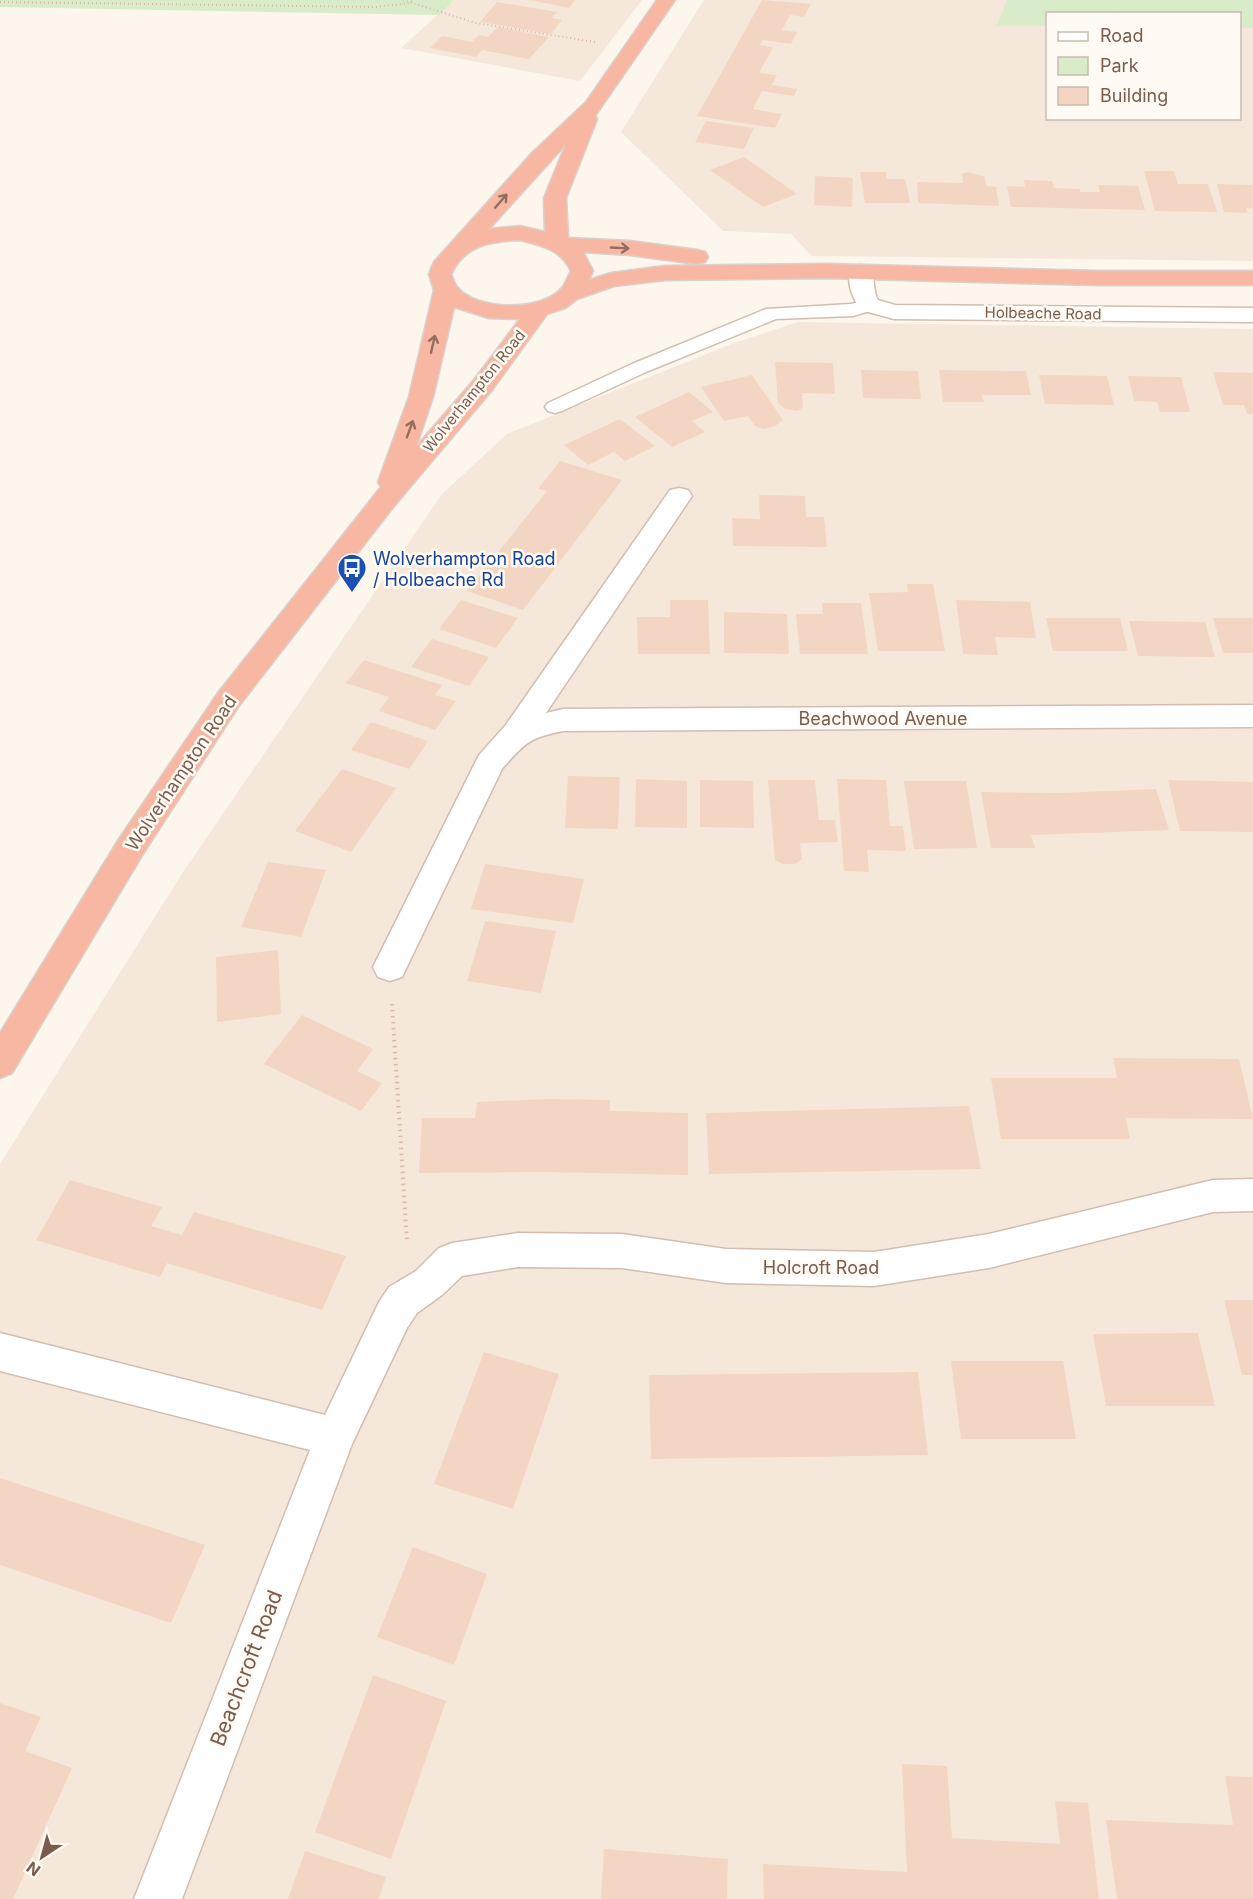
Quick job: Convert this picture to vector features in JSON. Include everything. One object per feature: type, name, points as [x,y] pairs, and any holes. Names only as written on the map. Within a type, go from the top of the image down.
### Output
[{"type":"highway","points":[[666,0],[593,106],[532,166],[463,244],[446,258],[440,274],[446,290],[461,303],[485,310],[512,313],[539,309],[556,303],[570,294],[611,280],[636,276],[861,272],[1098,278],[1253,278]]},
{"type":"highway","points":[[570,294],[582,271],[579,259],[559,243],[555,198],[593,106]]},
{"type":"highway","points":[[463,244],[500,234],[520,233],[559,243],[630,248],[826,272]]},
{"type":"highway","name":"Wolverhampton Road","points":[[385,500],[421,397],[446,290]]},
{"type":"highway","name":"Wolverhampton Road","points":[[0,1063],[130,848],[228,700],[385,500],[483,385],[539,309]]},
{"type":"street","points":[[861,272],[863,295],[869,305]]},
{"type":"street","name":"Holbeache Road","points":[[869,305],[894,312],[1253,315]]},
{"type":"street","name":"Beachwood Avenue","points":[[390,967],[490,764],[516,734],[679,496]]},
{"type":"street","name":"Beachwood Avenue","points":[[516,734],[534,726],[563,720],[1253,716]]},
{"type":"street","name":"Holcroft Road","points":[[420,1290],[452,1260],[518,1250],[622,1251],[726,1266],[873,1269],[989,1251],[1213,1196],[1253,1196]]},
{"type":"street","name":"Beachcroft Road","points":[[158,1899],[335,1437],[393,1315],[404,1300],[420,1290]]},
{"type":"street","points":[[0,1352],[335,1437]]},
{"type":"lane","points":[[555,406],[639,368],[773,313],[853,310],[869,305]]},
{"type":"path","points":[[403,0],[476,23],[603,44]]},
{"type":"path","points":[[0,2],[376,7],[410,3],[413,0]]},
{"type":"path","points":[[390,967],[420,1290]]},
{"type":"shaded area","points":[[454,0],[642,0],[580,81],[401,48]]},
{"type":"shaded area","points":[[704,0],[1007,0],[997,26],[1046,26],[1046,120],[1241,120],[1241,28],[1253,28],[1253,261],[812,256],[791,234],[723,231],[621,132]]},
{"type":"shaded area","points":[[798,322],[1253,329],[1253,1899],[0,1899],[0,1164],[183,872],[442,494],[507,434],[734,343]]},
{"type":"green space","points":[[0,0],[454,0],[439,15],[0,7]]},
{"type":"green space","points":[[1007,0],[1253,0],[1253,28],[1241,28],[1241,12],[1046,12],[1046,26],[996,26]]},
{"type":"building","points":[[530,0],[575,0],[569,8]]},
{"type":"building","points":[[762,0],[811,4],[804,17],[790,15],[782,30],[797,32],[791,44],[763,40],[760,45],[773,47],[759,73],[777,75],[772,85],[797,89],[794,96],[762,91],[753,109],[782,114],[775,128],[697,116]]},
{"type":"building","points":[[497,2],[557,12],[552,18],[562,20],[551,34],[480,22]]},
{"type":"building","points":[[498,27],[549,37],[529,59],[482,50],[476,57],[430,48],[442,36],[472,42],[479,35],[488,37]]},
{"type":"building","points":[[706,121],[754,128],[744,149],[695,142]]},
{"type":"building","points":[[744,157],[797,194],[763,207],[710,170]]},
{"type":"building","points":[[1144,171],[1174,171],[1178,184],[1208,184],[1217,212],[1155,211]]},
{"type":"building","points":[[860,172],[886,172],[887,179],[905,179],[910,203],[865,203]]},
{"type":"building","points":[[967,172],[985,177],[986,186],[996,187],[999,206],[918,203],[917,182],[963,183],[962,174]]},
{"type":"building","points":[[815,176],[853,178],[852,207],[814,205]]},
{"type":"building","points":[[1024,180],[1052,181],[1054,188],[1080,189],[1080,192],[1100,192],[1098,185],[1138,186],[1145,210],[1011,207],[1007,186],[1025,187]]},
{"type":"building","points":[[1217,184],[1253,185],[1253,209],[1246,208],[1247,213],[1224,212]]},
{"type":"building","points":[[775,362],[833,363],[835,394],[802,393],[803,407],[798,411],[785,409],[778,403]]},
{"type":"building","points":[[861,370],[918,371],[921,399],[863,398]]},
{"type":"building","points":[[939,370],[1026,371],[1031,395],[982,395],[984,402],[943,402]]},
{"type":"building","points":[[1213,372],[1253,373],[1253,414],[1247,414],[1244,405],[1223,405]]},
{"type":"building","points":[[752,375],[783,420],[775,426],[763,429],[755,426],[748,416],[724,421],[701,387]]},
{"type":"building","points":[[1039,375],[1107,376],[1114,405],[1045,404]]},
{"type":"building","points":[[1128,376],[1181,377],[1190,412],[1160,412],[1157,402],[1134,401]]},
{"type":"building","points":[[689,392],[713,412],[692,421],[705,432],[672,447],[635,417]]},
{"type":"building","points":[[620,419],[655,446],[625,461],[614,452],[588,465],[564,445]]},
{"type":"building","points":[[560,461],[622,480],[523,610],[467,591],[547,491],[538,489]]},
{"type":"building","points":[[759,495],[805,496],[806,517],[824,517],[827,547],[733,546],[732,518],[760,519]]},
{"type":"building","points":[[907,584],[933,584],[945,651],[878,651],[869,593],[908,592]]},
{"type":"building","points":[[461,600],[518,618],[496,648],[439,629]]},
{"type":"building","points":[[670,600],[708,600],[710,654],[638,654],[637,617],[670,617]]},
{"type":"building","points":[[956,600],[1030,602],[1036,638],[995,637],[998,655],[963,654]]},
{"type":"building","points":[[822,603],[861,603],[868,654],[800,654],[796,614],[823,614]]},
{"type":"building","points":[[724,612],[787,614],[789,654],[724,653]]},
{"type":"building","points":[[1046,618],[1120,618],[1128,651],[1053,651]]},
{"type":"building","points":[[1213,618],[1253,618],[1253,653],[1223,653]]},
{"type":"building","points":[[1129,621],[1205,622],[1215,657],[1138,656]]},
{"type":"building","points":[[432,639],[489,657],[469,686],[411,667]]},
{"type":"building","points":[[364,660],[442,685],[435,695],[456,701],[435,730],[379,711],[389,697],[346,683]]},
{"type":"building","points":[[371,722],[428,741],[409,769],[351,750]]},
{"type":"building","points":[[342,769],[396,788],[351,852],[295,831]]},
{"type":"building","points":[[568,776],[620,777],[618,829],[565,828]]},
{"type":"building","points":[[636,779],[687,781],[687,828],[635,827]]},
{"type":"building","points":[[837,779],[886,780],[890,826],[903,826],[906,851],[867,850],[869,872],[844,871]]},
{"type":"building","points":[[700,780],[753,781],[754,828],[700,827]]},
{"type":"building","points":[[768,780],[815,780],[819,820],[835,820],[838,842],[800,843],[802,859],[795,864],[783,864],[775,860]]},
{"type":"building","points":[[1168,780],[1253,782],[1253,832],[1180,831]]},
{"type":"building","points":[[904,781],[966,781],[977,848],[914,849]]},
{"type":"building","points":[[1156,789],[1169,830],[1031,835],[1035,848],[991,848],[981,792],[1061,793]]},
{"type":"building","points":[[268,862],[326,870],[301,937],[241,927]]},
{"type":"building","points":[[485,864],[584,879],[573,923],[471,909]]},
{"type":"building","points":[[485,921],[556,931],[541,993],[467,981]]},
{"type":"building","points":[[278,950],[281,1014],[217,1022],[216,957]]},
{"type":"building","points":[[302,1015],[373,1049],[357,1071],[382,1083],[361,1111],[264,1064]]},
{"type":"building","points":[[1113,1058],[1239,1059],[1253,1119],[1126,1118],[1130,1139],[1001,1139],[991,1078],[1117,1078]]},
{"type":"building","points":[[546,1099],[610,1100],[610,1111],[688,1113],[688,1175],[542,1172],[419,1173],[422,1118],[475,1118],[477,1102]]},
{"type":"building","points":[[969,1106],[981,1169],[709,1174],[706,1113]]},
{"type":"building","points":[[70,1180],[162,1207],[151,1226],[182,1235],[194,1212],[346,1256],[322,1310],[167,1263],[160,1277],[36,1240]]},
{"type":"building","points":[[1224,1300],[1253,1300],[1253,1375],[1242,1375]]},
{"type":"building","points":[[1198,1333],[1215,1406],[1106,1406],[1093,1334]]},
{"type":"building","points":[[484,1352],[559,1374],[513,1509],[434,1484]]},
{"type":"building","points":[[951,1361],[1063,1361],[1076,1439],[961,1439]]},
{"type":"building","points":[[918,1372],[928,1455],[651,1459],[649,1375]]},
{"type":"building","points":[[0,1478],[205,1545],[171,1623],[0,1565]]},
{"type":"building","points":[[413,1547],[487,1574],[454,1665],[377,1637]]},
{"type":"building","points":[[373,1675],[446,1701],[391,1859],[315,1832]]},
{"type":"building","points":[[0,1703],[41,1717],[25,1751],[72,1768],[13,1899],[0,1899]]},
{"type":"building","points":[[902,1764],[947,1766],[952,1838],[1060,1844],[1055,1801],[1088,1803],[1099,1899],[764,1899],[763,1864],[907,1872]]},
{"type":"building","points":[[1225,1776],[1253,1777],[1253,1899],[1117,1899],[1106,1820],[1233,1825]]},
{"type":"building","points":[[604,1849],[728,1859],[727,1899],[601,1899]]},
{"type":"building","points":[[305,1851],[386,1877],[379,1899],[288,1899]]},
{"type":"place","name":"Wolverhampton Road / Holbeache Rd","points":[[352,594]]}]
